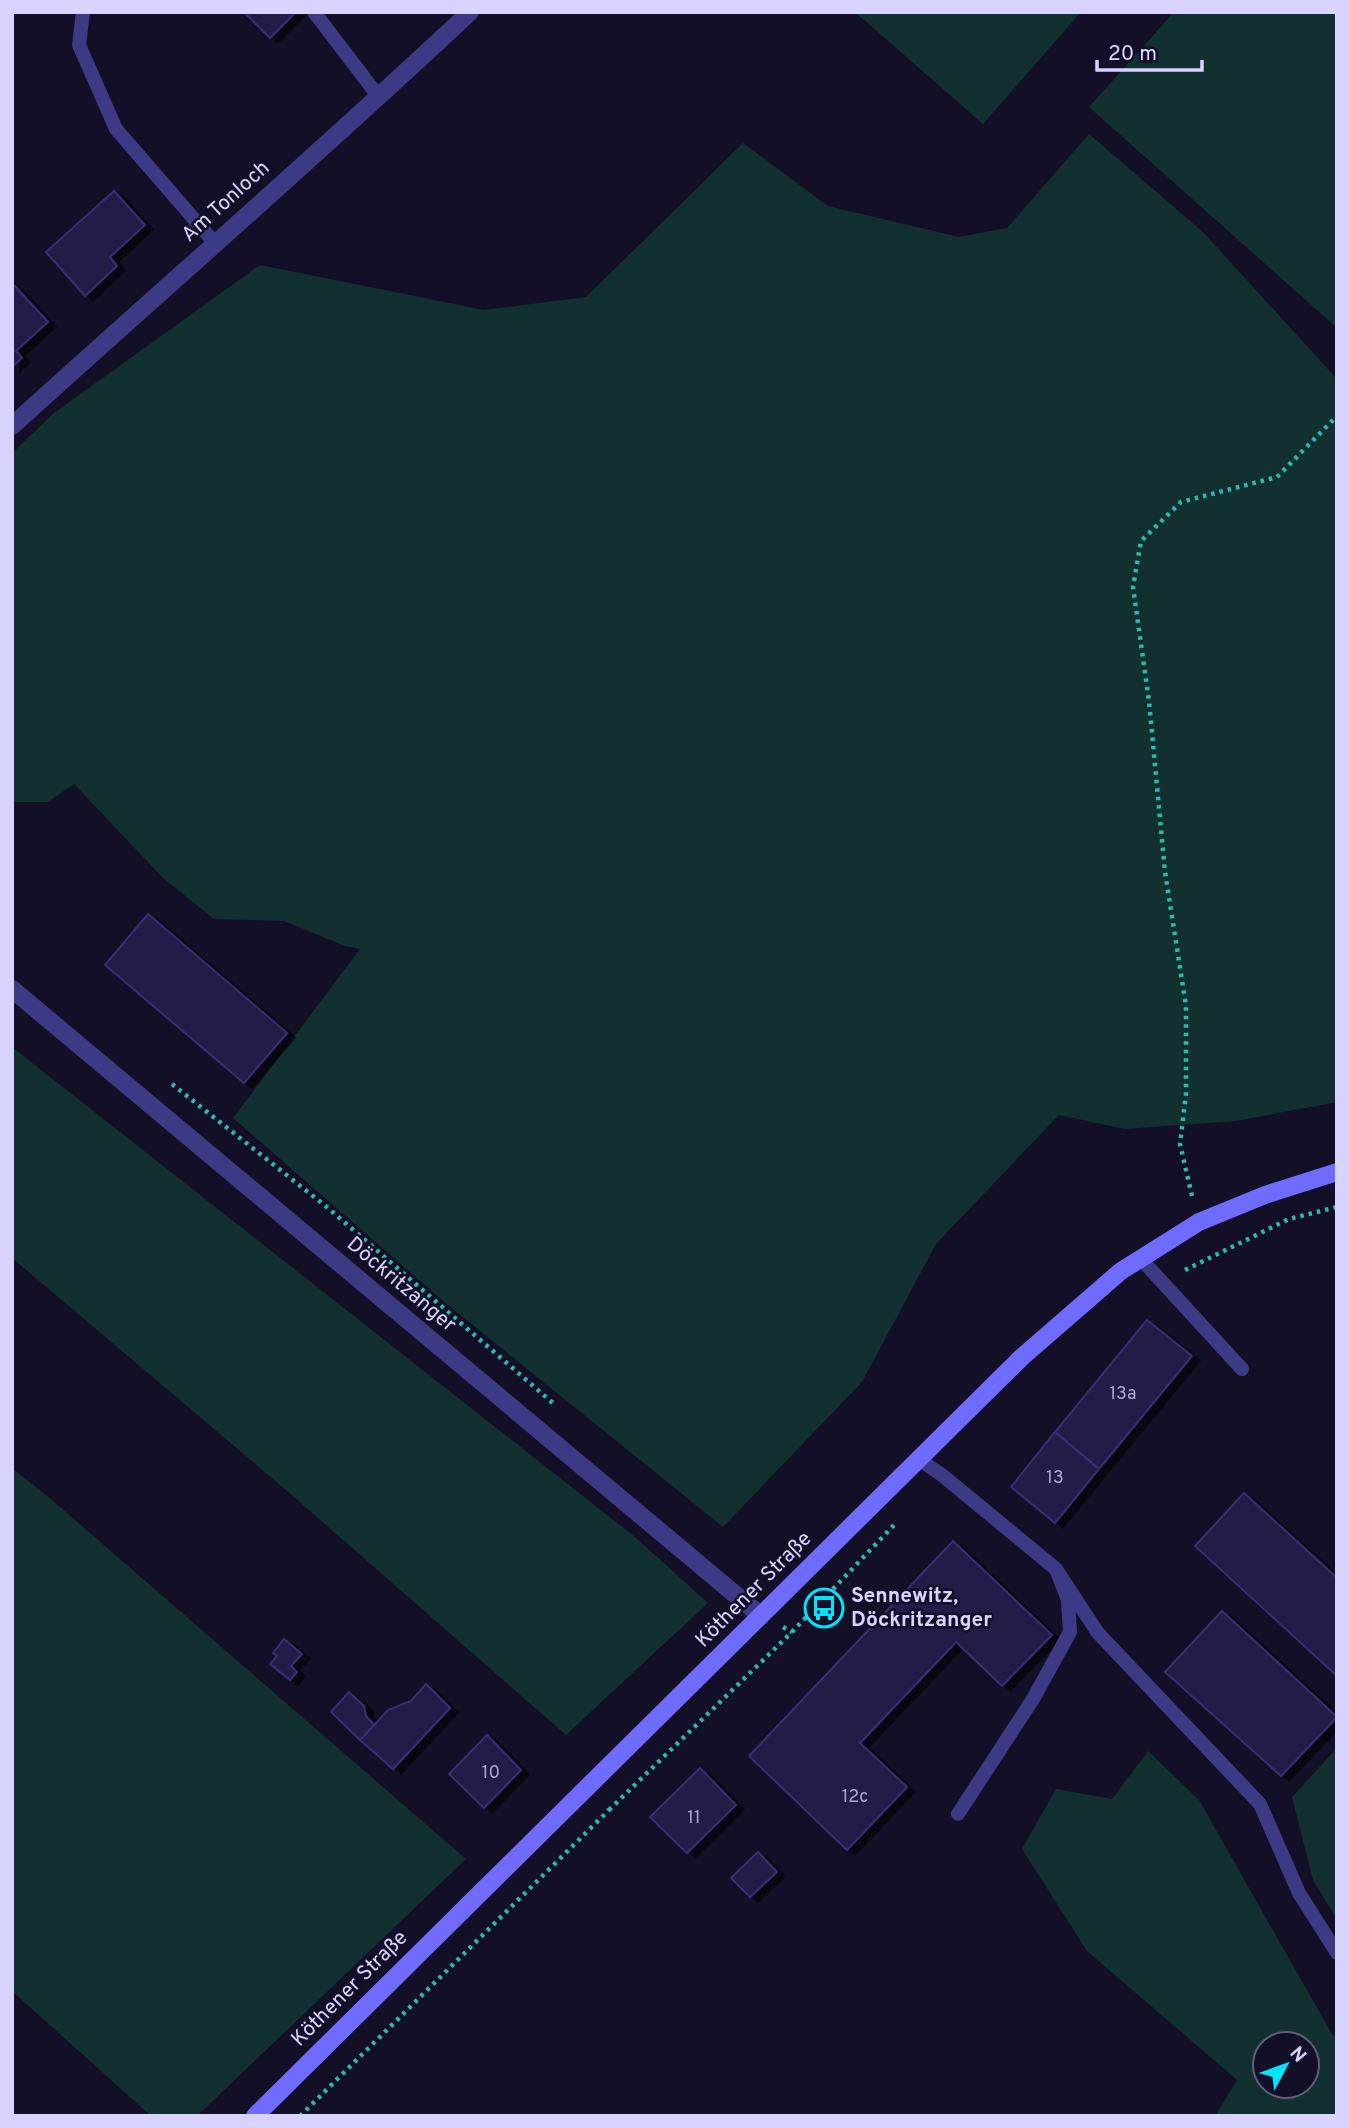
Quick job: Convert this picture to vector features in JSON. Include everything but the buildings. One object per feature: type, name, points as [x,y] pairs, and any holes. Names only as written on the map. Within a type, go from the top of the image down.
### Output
[{"type":"main road","name":"Köthener Straße","points":[[255,2116],[1022,1357],[1122,1271],[1199,1222],[1265,1195],[1337,1172]]},
{"type":"street","name":"Am Tonloch","points":[[12,426],[470,12]]},
{"type":"street","name":"Döckritzanger","points":[[12,989],[761,1616]]},
{"type":"lane","points":[[83,12],[79,45],[117,129],[214,243]]},
{"type":"lane","points":[[314,12],[379,97]]},
{"type":"lane","points":[[1141,1259],[1242,1369]]},
{"type":"lane","points":[[920,1460],[1056,1569],[1098,1633],[1260,1804],[1299,1893],[1337,1954]]},
{"type":"lane","points":[[958,1814],[1033,1699],[1070,1632],[1068,1600],[1056,1569]]},
{"type":"path","points":[[1199,1222],[1180,1144],[1185,1094],[1186,1006],[1165,872],[1149,701],[1133,587],[1141,541],[1181,502],[1277,477],[1337,415]]},
{"type":"path","points":[[300,2116],[609,1810],[597,1776]]},
{"type":"green space","points":[[855,12],[1081,12],[983,124]]},
{"type":"green space","points":[[1174,12],[1337,12],[1337,328],[1089,107]]},
{"type":"green space","points":[[1089,134],[1203,232],[1337,379],[1337,1102],[1236,1121],[1125,1129],[1059,1115],[936,1244],[862,1382],[723,1527],[443,1301],[233,1118],[360,949],[345,946],[284,921],[214,919],[163,878],[74,784],[48,802],[12,802],[12,453],[54,413],[260,265],[484,310],[586,297],[743,143],[828,206],[959,237],[1007,228]]},
{"type":"green space","points":[[12,1047],[635,1537],[708,1603],[566,1735],[286,1490],[12,1258]]},
{"type":"green space","points":[[12,1468],[466,1859],[197,2116],[151,2116],[12,1991]]},
{"type":"green space","points":[[1337,1748],[1337,1919],[1313,1880],[1292,1797]]},
{"type":"green space","points":[[1148,1751],[1199,1800],[1337,2039],[1337,2116],[1215,2116],[1237,2080],[1087,1951],[1022,1849],[1056,1789],[1112,1799]]},
{"type":"place","name":"Sennewitz, Döckritzanger","points":[[824,1608]]}]
